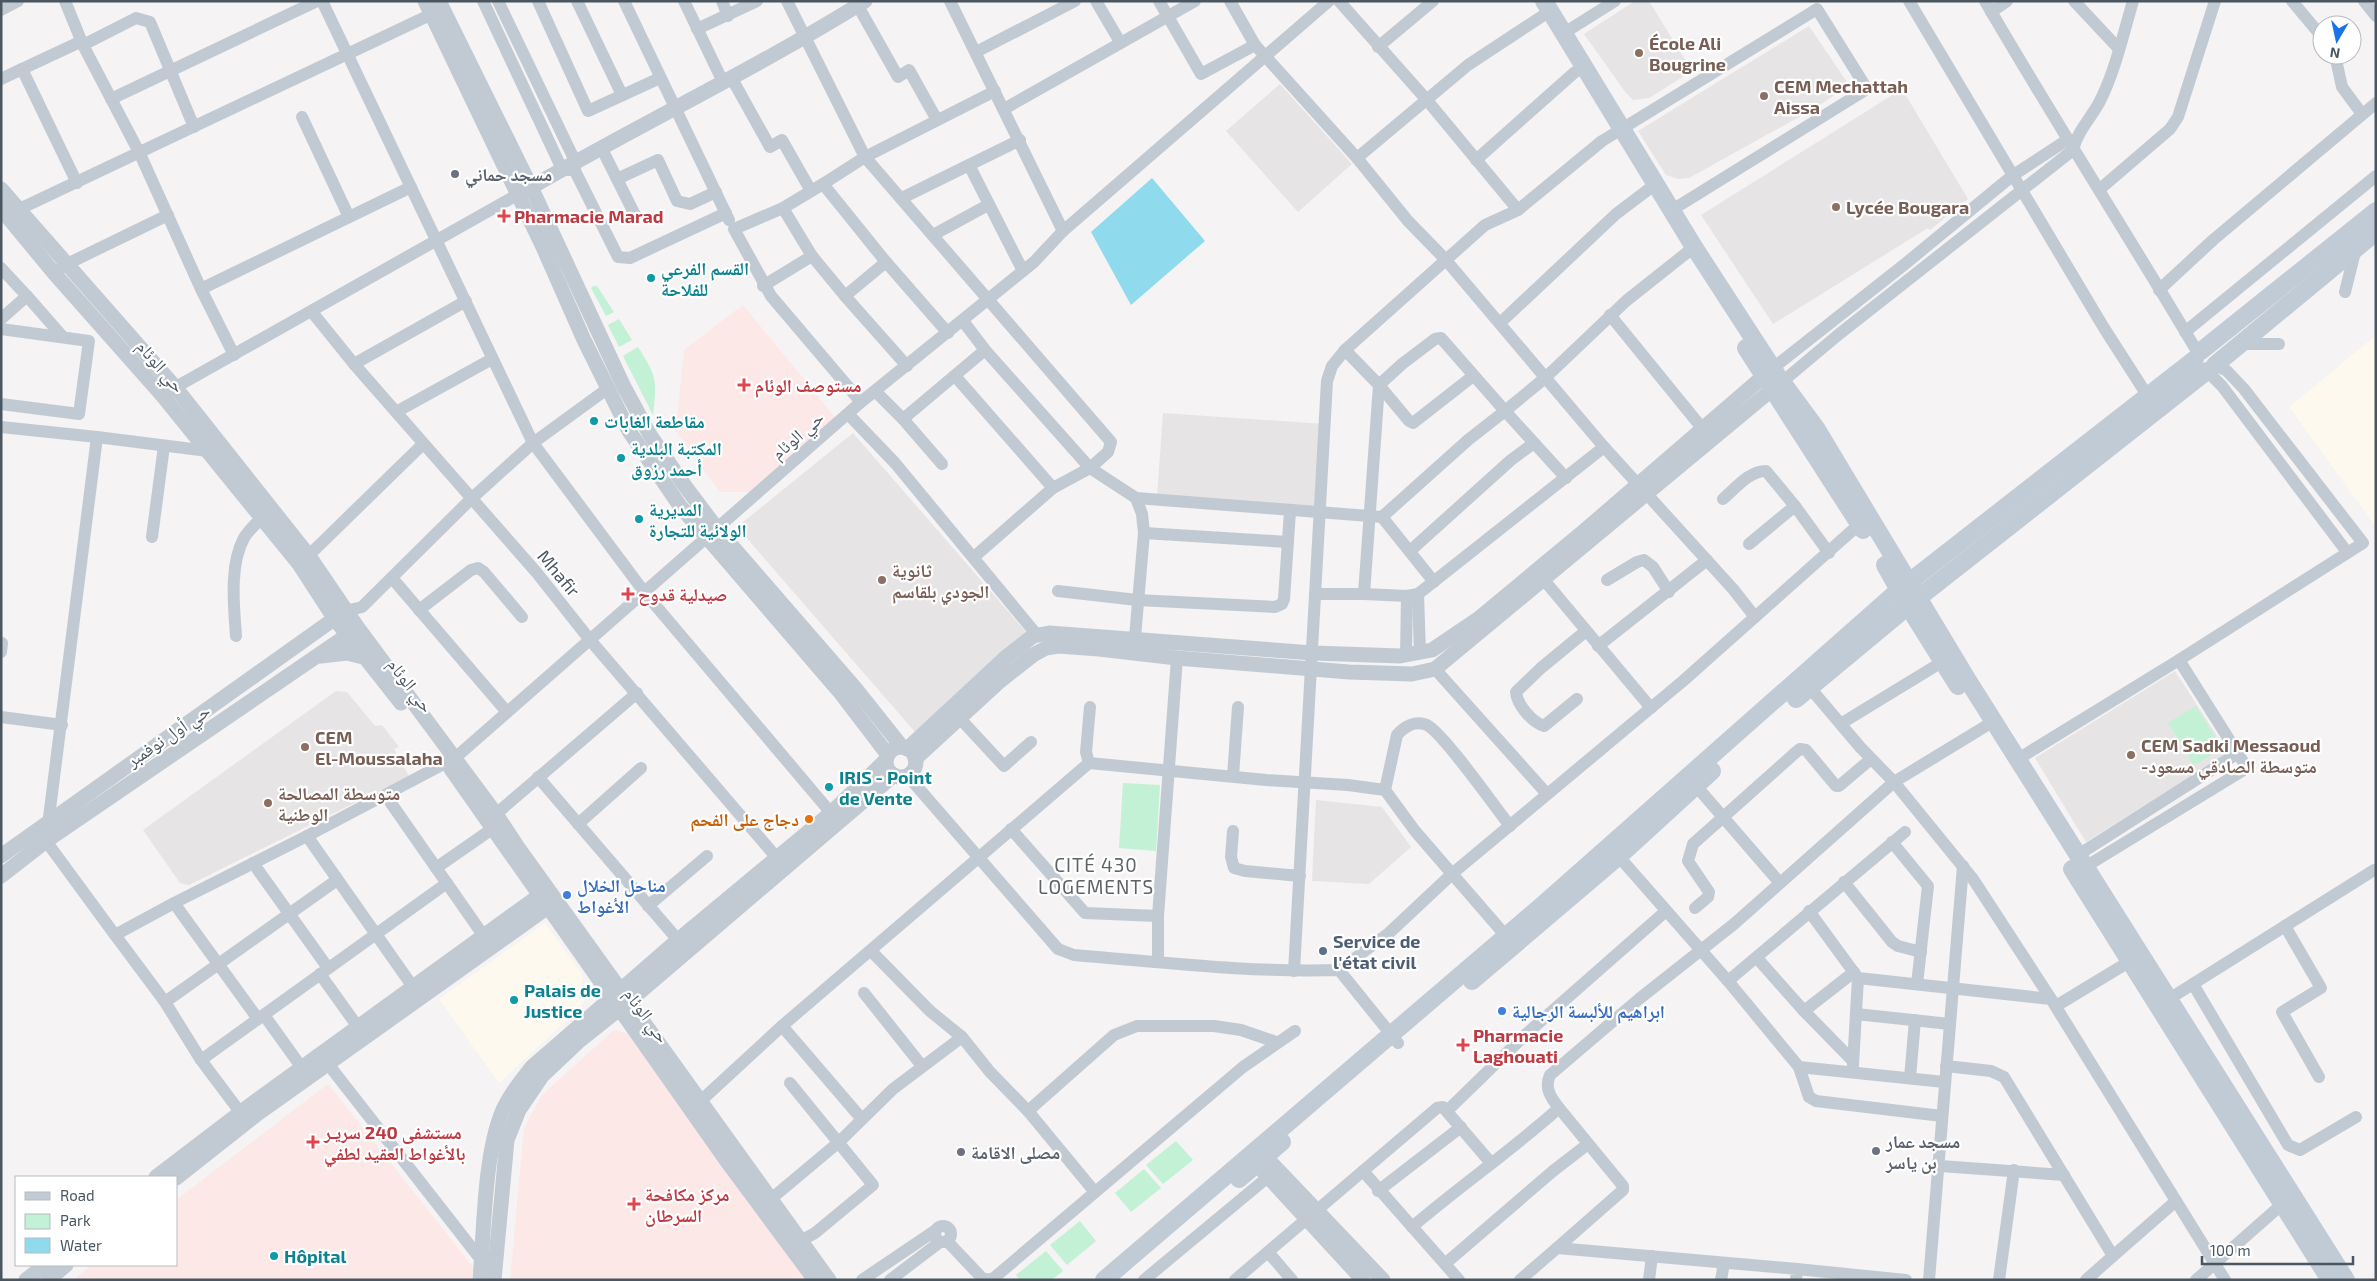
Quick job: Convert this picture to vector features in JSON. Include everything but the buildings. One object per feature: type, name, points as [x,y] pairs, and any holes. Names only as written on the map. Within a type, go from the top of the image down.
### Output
[{"type":"main road","points":[[1542,7],[1564,33],[1649,189],[1691,249],[1864,520],[1913,602],[1942,662],[2018,759],[2081,861],[2135,958],[2169,999],[2179,1028]]},
{"type":"main road","points":[[1542,7],[1575,72],[1672,210],[1691,249]]},
{"type":"main road","points":[[1805,682],[1913,602],[2203,360],[2376,211]]},
{"type":"main road","points":[[1121,1280],[1138,1267],[1161,1238],[1259,1160],[1805,682],[1904,586],[2147,395],[2203,360],[2240,344],[2376,232]]},
{"type":"main road","points":[[1913,602],[1967,679],[1990,724],[2288,1200],[2346,1280]]},
{"type":"main road","points":[[2288,1200],[2330,1280]]},
{"type":"main road","points":[[1104,1280],[1138,1267]]},
{"type":"street","points":[[1,10],[18,1]]},
{"type":"street","points":[[65,1],[82,43],[140,154],[201,289],[234,355]]},
{"type":"street","points":[[111,99],[317,1]]},
{"type":"street","points":[[322,1],[533,443],[645,593],[831,813]]},
{"type":"street","points":[[482,1],[615,253],[622,259],[630,258],[726,213]]},
{"type":"street","points":[[498,1],[571,167]]},
{"type":"street","points":[[538,1],[588,111],[660,78]]},
{"type":"street","points":[[577,1],[622,95]]},
{"type":"street","points":[[624,1],[675,109],[763,286],[861,402]]},
{"type":"street","points":[[684,1],[697,29],[770,147],[782,140],[811,191]]},
{"type":"street","points":[[722,1],[728,16]]},
{"type":"street","points":[[697,29],[757,1]]},
{"type":"street","points":[[787,1],[865,157],[1111,442],[1108,452],[1090,468],[1053,488],[974,557]]},
{"type":"street","points":[[976,52],[1075,1]]},
{"type":"street","points":[[1096,1],[1120,42]]},
{"type":"street","points":[[1159,1],[1201,74],[1255,45]]},
{"type":"street","points":[[1004,109],[1195,1]]},
{"type":"street","points":[[1230,1],[1255,45],[1357,158],[1408,221],[1445,259],[1604,447],[1755,617]]},
{"type":"street","points":[[1339,1],[1426,99],[1518,210]]},
{"type":"street","points":[[1378,47],[1434,1]]},
{"type":"street","points":[[1564,33],[1615,1]]},
{"type":"street","points":[[1909,1],[2012,176],[2022,189],[2104,328],[2147,395]]},
{"type":"street","points":[[2007,1],[1988,7],[2100,189],[2159,290],[2203,360],[2348,552]]},
{"type":"street","points":[[2074,1],[2119,49]]},
{"type":"street","points":[[908,752],[950,708],[1005,658],[1037,634],[1049,633],[1134,646],[1312,661],[1403,674],[1426,672],[1435,669],[1607,526],[1702,428],[1838,334],[2022,189],[2072,143],[2099,103],[2119,49],[2133,1]]},
{"type":"street","points":[[2100,189],[2170,130],[2178,117],[2215,1]]},
{"type":"street","points":[[2292,1],[2312,25]]},
{"type":"street","points":[[2364,1],[2376,16]]},
{"type":"street","points":[[951,2],[1063,231]]},
{"type":"street","points":[[169,391],[524,191],[571,167],[601,146],[675,109],[805,37],[857,4],[898,77],[909,70],[937,120]]},
{"type":"street","name":"حي الوئام","points":[[451,761],[849,415],[861,402],[1023,272],[1046,251],[1063,231],[1265,56],[1322,4]]},
{"type":"street","points":[[9,211],[140,154],[194,126],[346,54],[432,6],[628,394],[650,435],[682,482],[713,534],[770,608],[839,691],[887,758],[888,769],[901,775],[980,857],[1058,949],[1074,955],[1294,971],[1339,970],[1389,933],[1453,873],[1651,708],[1864,520]]},
{"type":"street","points":[[1357,158],[1426,99],[1542,7]]},
{"type":"street","points":[[1294,971],[1327,381],[1332,366],[1345,350],[1415,290],[1445,259],[1485,225],[1518,210],[1585,154],[1618,132],[1817,9],[1867,89],[1672,210]]},
{"type":"street","points":[[1,78],[136,18],[144,19],[150,22],[194,126]]},
{"type":"street","points":[[2337,65],[2342,87],[2362,114]]},
{"type":"street","points":[[22,69],[77,183]]},
{"type":"street","points":[[1476,160],[1575,72]]},
{"type":"street","points":[[734,229],[783,208],[865,157],[994,91]]},
{"type":"street","points":[[2159,290],[2220,234],[2376,103]]},
{"type":"street","points":[[302,117],[349,217]]},
{"type":"street","points":[[902,198],[1020,140]]},
{"type":"street","points":[[494,1280],[502,1180],[508,1140],[516,1117],[527,1096],[555,1063],[678,940],[831,813],[893,750],[908,752],[961,720],[1000,681],[1033,655],[1046,648],[1058,646],[1134,646],[1177,658],[1312,661],[1413,654],[1432,650],[1478,619],[1642,489],[1912,258],[2012,176],[2072,143]]},
{"type":"street","points":[[601,146],[636,217]]},
{"type":"street","points":[[617,179],[658,160],[677,201],[690,204],[716,192]]},
{"type":"street","points":[[969,165],[1023,272]]},
{"type":"street","points":[[2185,332],[2376,176]]},
{"type":"street","points":[[823,184],[886,262],[948,334]]},
{"type":"street","points":[[201,289],[411,187]]},
{"type":"street","name":"حي الوئام","points":[[1,189],[9,211],[54,273],[169,391],[208,451],[262,517],[304,560]]},
{"type":"street","points":[[1500,323],[1616,214],[1649,189]]},
{"type":"street","points":[[480,1280],[494,1137],[502,1111],[515,1088],[532,1067],[620,1000],[901,775],[914,769],[908,752],[855,688],[713,534],[680,506],[653,468],[629,431],[607,389],[524,191]]},
{"type":"street","points":[[933,235],[988,205]]},
{"type":"street","points":[[783,208],[812,256],[907,366]]},
{"type":"street","name":"حي الوئام","points":[[9,211],[67,264],[304,560],[340,615],[451,761],[492,830],[548,898]]},
{"type":"street","points":[[54,273],[67,264],[168,215]]},
{"type":"street","points":[[2346,292],[2356,248]]},
{"type":"street","points":[[1376,517],[1545,378],[1610,316],[1691,249]]},
{"type":"street","points":[[763,286],[812,256]]},
{"type":"street","points":[[845,296],[886,262]]},
{"type":"street","points":[[1,268],[62,336]]},
{"type":"street","points":[[1,319],[27,296]]},
{"type":"street","points":[[354,364],[466,301]]},
{"type":"street","name":"Mhafir","points":[[312,312],[354,364],[537,573],[590,640],[777,858]]},
{"type":"street","points":[[1610,316],[1702,428]]},
{"type":"street","points":[[963,321],[985,350],[1090,468],[1136,498],[1376,517],[1410,551],[1434,582]]},
{"type":"street","points":[[1,329],[89,341],[79,414],[1,404]]},
{"type":"street","points":[[1364,594],[1376,517],[1380,385],[1402,364],[1435,339],[1441,338],[1444,341],[1473,376],[1566,478]]},
{"type":"street","points":[[2240,344],[2279,344]]},
{"type":"street","points":[[903,419],[985,350]]},
{"type":"street","points":[[1345,350],[1380,385],[1409,421],[1413,423],[1473,376]]},
{"type":"street","points":[[396,412],[492,358]]},
{"type":"street","points":[[2018,759],[2180,660],[2363,543],[2244,389],[2227,371],[2203,360]]},
{"type":"street","points":[[955,376],[1053,488]]},
{"type":"street","points":[[340,615],[362,607],[471,499],[533,443],[607,389]]},
{"type":"street","points":[[875,391],[903,419],[942,464]]},
{"type":"street","points":[[849,415],[895,463],[1037,634]]},
{"type":"street","points":[[1,427],[208,451]]},
{"type":"street","points":[[97,437],[46,841],[164,1002],[201,1060],[244,1117]]},
{"type":"street","points":[[1410,551],[1511,460],[1534,443]]},
{"type":"street","points":[[304,560],[423,444]]},
{"type":"street","points":[[152,537],[164,446]]},
{"type":"street","points":[[1315,594],[1412,595],[1434,582],[1604,447]]},
{"type":"street","points":[[1723,499],[1758,471],[1766,471],[1795,506],[1828,553]]},
{"type":"street","points":[[1134,646],[1144,533],[1142,514],[1136,498]]},
{"type":"street","points":[[1749,544],[1795,506]]},
{"type":"street","points":[[1058,592],[1137,600],[1275,607],[1282,604],[1284,599],[1290,511]]},
{"type":"street","points":[[236,636],[233,596],[239,548],[244,536],[262,517]]},
{"type":"street","points":[[1144,533],[1288,542]]},
{"type":"street","points":[[1607,580],[1637,562],[1644,560],[1653,567],[1669,592]]},
{"type":"street","points":[[1598,646],[1669,592],[1706,560]]},
{"type":"street","points":[[419,610],[471,570],[478,568],[484,572],[522,617]]},
{"type":"street","points":[[392,578],[507,712]]},
{"type":"street","points":[[1544,580],[1651,708]]},
{"type":"street","points":[[1412,595],[1413,654]]},
{"type":"street","points":[[353,632],[362,607]]},
{"type":"street","name":"حي أول نوفمبر","points":[[1,856],[340,615]]},
{"type":"street","points":[[1577,699],[1544,726],[1523,708],[1517,700],[1516,692],[1541,668],[1586,631]]},
{"type":"street","name":"حي الوئام","points":[[353,632],[367,658],[496,814],[548,898],[620,1000],[766,1203],[796,1243],[829,1280]]},
{"type":"street","name":"حي أول نوفمبر","points":[[1,876],[46,841],[353,632]]},
{"type":"street","points":[[317,656],[347,653],[367,658]]},
{"type":"street","points":[[1158,962],[1158,916],[1177,658]]},
{"type":"street","points":[[2081,861],[2247,768],[2180,660]]},
{"type":"street","points":[[1842,723],[1942,662]]},
{"type":"street","points":[[1435,669],[1547,794]]},
{"type":"street","points":[[1805,682],[1871,759],[1894,782],[1964,866],[2053,1003],[2225,1280]]},
{"type":"street","points":[[496,814],[637,693]]},
{"type":"street","points":[[1233,776],[1238,706]]},
{"type":"street","points":[[950,708],[1004,766],[1031,742]]},
{"type":"street","points":[[1089,763],[1086,752],[1090,708]]},
{"type":"street","points":[[1,717],[62,725]]},
{"type":"street","points":[[1385,790],[1397,736],[1402,729],[1413,724],[1427,725],[1444,742],[1510,826]]},
{"type":"street","points":[[1520,1280],[1623,1190],[1623,1186],[1559,1108],[1548,1089],[1547,1082],[1550,1075],[1780,883],[1894,782],[1990,724]]},
{"type":"street","points":[[1695,908],[1708,896],[1709,892],[1690,866],[1688,855],[1693,844],[1800,749],[1806,750],[1812,755],[1836,786],[1839,786],[1871,759]]},
{"type":"street","points":[[2081,861],[2238,753]]},
{"type":"street","points":[[115,935],[451,761]]},
{"type":"street","points":[[696,1106],[723,1078],[782,1026],[1089,763],[1348,785],[1385,790],[1415,831],[1509,940]]},
{"type":"street","points":[[578,824],[641,768]]},
{"type":"street","points":[[538,777],[678,940]]},
{"type":"street","points":[[1692,780],[1780,883]]},
{"type":"street","points":[[386,796],[483,935]]},
{"type":"street","points":[[1011,829],[1085,913],[1158,916]]},
{"type":"street","points":[[436,868],[492,830]]},
{"type":"street","points":[[1233,831],[1231,857],[1234,868],[1245,871],[1300,876]]},
{"type":"street","points":[[1728,981],[1905,832]]},
{"type":"street","points":[[307,836],[413,987]]},
{"type":"street","points":[[1892,842],[1928,886],[1917,984]]},
{"type":"street","points":[[1614,850],[1728,981],[1799,1067],[1809,1097],[1816,1101],[1942,1116]]},
{"type":"street","points":[[648,906],[707,856]]},
{"type":"street","points":[[253,863],[289,916],[358,1027]]},
{"type":"street","points":[[1929,1280],[1940,1166],[1944,1082],[1964,866]]},
{"type":"street","points":[[2169,999],[2374,870]]},
{"type":"street","points":[[164,1002],[289,916],[337,880]]},
{"type":"street","points":[[1844,882],[1892,942],[1898,946],[1921,952]]},
{"type":"street","points":[[201,1060],[447,883]]},
{"type":"street","points":[[178,1176],[302,1068],[483,935],[548,898]]},
{"type":"street","points":[[157,1176],[244,1117],[328,1064],[548,898]]},
{"type":"street","points":[[174,903],[217,966],[302,1068]]},
{"type":"street","points":[[1448,1110],[1526,1036],[1666,910]]},
{"type":"street","points":[[1809,911],[1856,975],[1853,1066]]},
{"type":"street","points":[[2285,926],[2321,988],[2282,1012],[2319,1077]]},
{"type":"street","points":[[872,950],[930,1011],[962,1037],[990,1072],[1028,1111],[1094,1191]]},
{"type":"street","points":[[1757,958],[1853,1066]]},
{"type":"street","points":[[1804,1011],[1856,975],[2053,1003],[2135,958]]},
{"type":"street","points":[[1339,970],[1394,1040]]},
{"type":"street","points":[[2193,984],[2288,1145],[2300,1150],[2356,1117]]},
{"type":"street","points":[[864,993],[922,1066]]},
{"type":"street","points":[[1856,1014],[1950,1024]]},
{"type":"street","points":[[1910,1078],[1915,1020]]},
{"type":"street","points":[[1028,1111],[1114,1034],[1136,1026],[1178,1024],[1214,1026],[1241,1030],[1276,1042]]},
{"type":"street","points":[[782,1026],[861,1118]]},
{"type":"street","points":[[941,1238],[982,1278],[989,1280],[995,1277],[1243,1066],[1295,1031]]},
{"type":"street","points":[[766,1203],[839,1142],[861,1118],[922,1066],[962,1037]]},
{"type":"street","points":[[328,1064],[482,1260]]},
{"type":"street","points":[[1799,1067],[1853,1066],[1910,1078],[1944,1082]]},
{"type":"street","points":[[1946,1066],[1991,1071],[2004,1077],[2113,1256]]},
{"type":"street","points":[[790,1083],[810,1110],[839,1142],[873,1185],[815,1233],[796,1243]]},
{"type":"street","points":[[1235,1280],[1437,1108],[1443,1107],[1448,1110],[1491,1163]]},
{"type":"street","points":[[1412,1227],[1559,1108]]},
{"type":"street","points":[[1378,1191],[1461,1127]]},
{"type":"street","points":[[1446,1263],[1553,1171],[1588,1144]]},
{"type":"street","points":[[1259,1160],[1313,1215],[1383,1280]]},
{"type":"street","points":[[1259,1160],[1313,1215],[1364,1280]]},
{"type":"street","points":[[1138,1267],[1259,1160]]},
{"type":"street","points":[[1940,1166],[2064,1175]]},
{"type":"street","points":[[1999,1280],[2014,1170]]},
{"type":"street","points":[[1363,1172],[1378,1191],[1446,1263],[1459,1280]]},
{"type":"street","points":[[2196,1280],[2288,1200]]},
{"type":"street","points":[[2086,1280],[2176,1201]]},
{"type":"street","points":[[862,1280],[941,1238]]},
{"type":"street","points":[[890,1280],[941,1238]]},
{"type":"street","name":"حي الوئام","points":[[796,1243],[814,1280]]},
{"type":"street","points":[[1557,1248],[1724,1263],[1797,1275],[1906,1280]]},
{"type":"street","points":[[1268,1252],[1292,1280]]},
{"type":"street","points":[[1649,1280],[1652,1256]]},
{"type":"street","points":[[1721,1280],[1724,1263]]},
{"type":"street","points":[[26,1280],[44,1266]]},
{"type":"street","points":[[48,1280],[65,1266]]},
{"type":"shaded area","name":"École Ali Bougrine","points":[[1635,1],[1649,1],[1692,71],[1649,98],[1633,100],[1584,34]]},
{"type":"shaded area","name":"CEM Mechattah Aissa","points":[[1809,26],[1849,85],[1817,107],[1689,178],[1678,179],[1666,175],[1638,131]]},
{"type":"shaded area","points":[[1280,84],[1352,164],[1298,212],[1226,131]]},
{"type":"shaded area","name":"Lycée Bougara","points":[[1902,89],[1968,199],[1930,230],[1928,228],[1773,324],[1701,215]]},
{"type":"shaded area","name":"مستوصف الوئام","points":[[743,305],[838,421],[753,492],[720,492],[676,431],[684,350]]},
{"type":"shaded area","points":[[2376,335],[2376,527],[2289,407]]},
{"type":"shaded area","points":[[1163,413],[1324,424],[1318,507],[1157,496]]},
{"type":"shaded area","name":"ثانوية الجودي بلقاسم","points":[[853,433],[1027,633],[915,732],[737,527]]},
{"type":"shaded area","name":"CEM Sadki Messaoud -متوسطة الصادقي مسعود","points":[[2175,671],[2228,753],[2086,842],[2035,758]]},
{"type":"shaded area","name":"متوسطة المصالحة الوطنية","points":[[336,691],[347,692],[375,726],[382,725],[399,747],[394,749],[409,776],[189,885],[180,883],[143,830]]},
{"type":"shaded area","points":[[1316,800],[1382,807],[1411,847],[1369,884],[1312,881]]},
{"type":"shaded area","points":[[545,923],[582,974],[585,997],[581,1007],[499,1083],[439,999]]},
{"type":"shaded area","name":"مركز مكافحة السرطان","points":[[614,1030],[629,1034],[806,1280],[510,1280],[524,1128],[542,1095]]},
{"type":"shaded area","name":"مستشفى 240 سريـر بالأغواط العقيد لطفي","points":[[328,1084],[473,1267],[472,1280],[73,1280],[91,1266],[178,1266],[178,1198]]},
{"type":"green space","points":[[597,286],[614,312],[606,316],[591,288]]},
{"type":"green space","points":[[619,319],[632,340],[619,347],[608,325]]},
{"type":"green space","points":[[638,347],[649,365],[654,379],[653,415],[623,356]]},
{"type":"green space","points":[[2196,706],[2222,749],[2194,765],[2168,723]]},
{"type":"green space","points":[[1123,783],[1160,785],[1156,851],[1119,848]]},
{"type":"green space","points":[[1176,1141],[1193,1160],[1163,1184],[1146,1165]]},
{"type":"green space","points":[[1144,1169],[1161,1188],[1131,1212],[1115,1193]]},
{"type":"green space","points":[[1080,1221],[1096,1241],[1067,1265],[1050,1245]]},
{"type":"green space","points":[[1046,1251],[1063,1271],[1051,1280],[1020,1280],[1016,1275]]},
{"type":"water","points":[[1152,178],[1205,241],[1131,305],[1091,232]]},
{"type":"place","name":"École Ali Bougrine","points":[[1639,53]]},
{"type":"place","name":"CEM Mechattah Aissa","points":[[1764,96]]},
{"type":"place","name":"مسجد حماني","points":[[455,174]]},
{"type":"place","name":"Lycée Bougara","points":[[1836,207]]},
{"type":"place","name":"Pharmacie Marad","points":[[504,216]]},
{"type":"place","name":"القسم الفرعي للفلاحة","points":[[651,278]]},
{"type":"place","name":"مستوصف الوئام","points":[[744,385]]},
{"type":"place","name":"مقاطعة الغابات","points":[[594,421]]},
{"type":"place","name":"المكتبة البلدية أحمد رزوق","points":[[621,458]]},
{"type":"place","name":"المديرية الولائية للتجارة","points":[[639,519]]},
{"type":"place","name":"ثانوية الجودي بلقاسم","points":[[882,580]]},
{"type":"place","name":"صيدلية قدوح","points":[[628,594]]},
{"type":"place","name":"CEM El-Moussalaha","points":[[305,747]]},
{"type":"place","name":"CEM Sadki Messaoud -متوسطة الصادقي مسعود","points":[[2131,755]]},
{"type":"place","name":"IRIS - Point de Vente","points":[[829,787]]},
{"type":"place","name":"متوسطة المصالحة الوطنية","points":[[268,803]]},
{"type":"place","name":"دجاج على الفحم","points":[[809,819]]},
{"type":"place","name":"مناحل الخلال الأغواط","points":[[567,895]]},
{"type":"place","name":"Service de l'état civil","points":[[1323,951]]},
{"type":"place","name":"Palais de Justice","points":[[514,1000]]},
{"type":"place","name":"ابراهيم للألبسة الرجالية","points":[[1502,1011]]},
{"type":"place","name":"Pharmacie Laghouati","points":[[1463,1045]]},
{"type":"place","name":"مستشفى 240 سريـر بالأغواط العقيد لطفي","points":[[313,1142]]},
{"type":"place","name":"مسجد عمار بن ياسر","points":[[1876,1151]]},
{"type":"place","name":"مصلى الاقامة","points":[[961,1152]]},
{"type":"place","name":"مركز مكافحة السرطان","points":[[634,1204]]},
{"type":"place","name":"Hôpital","points":[[274,1256]]},
{"type":"district","name":"CITÉ 430 LOGEMENTS","points":[[1096,875]]}]
